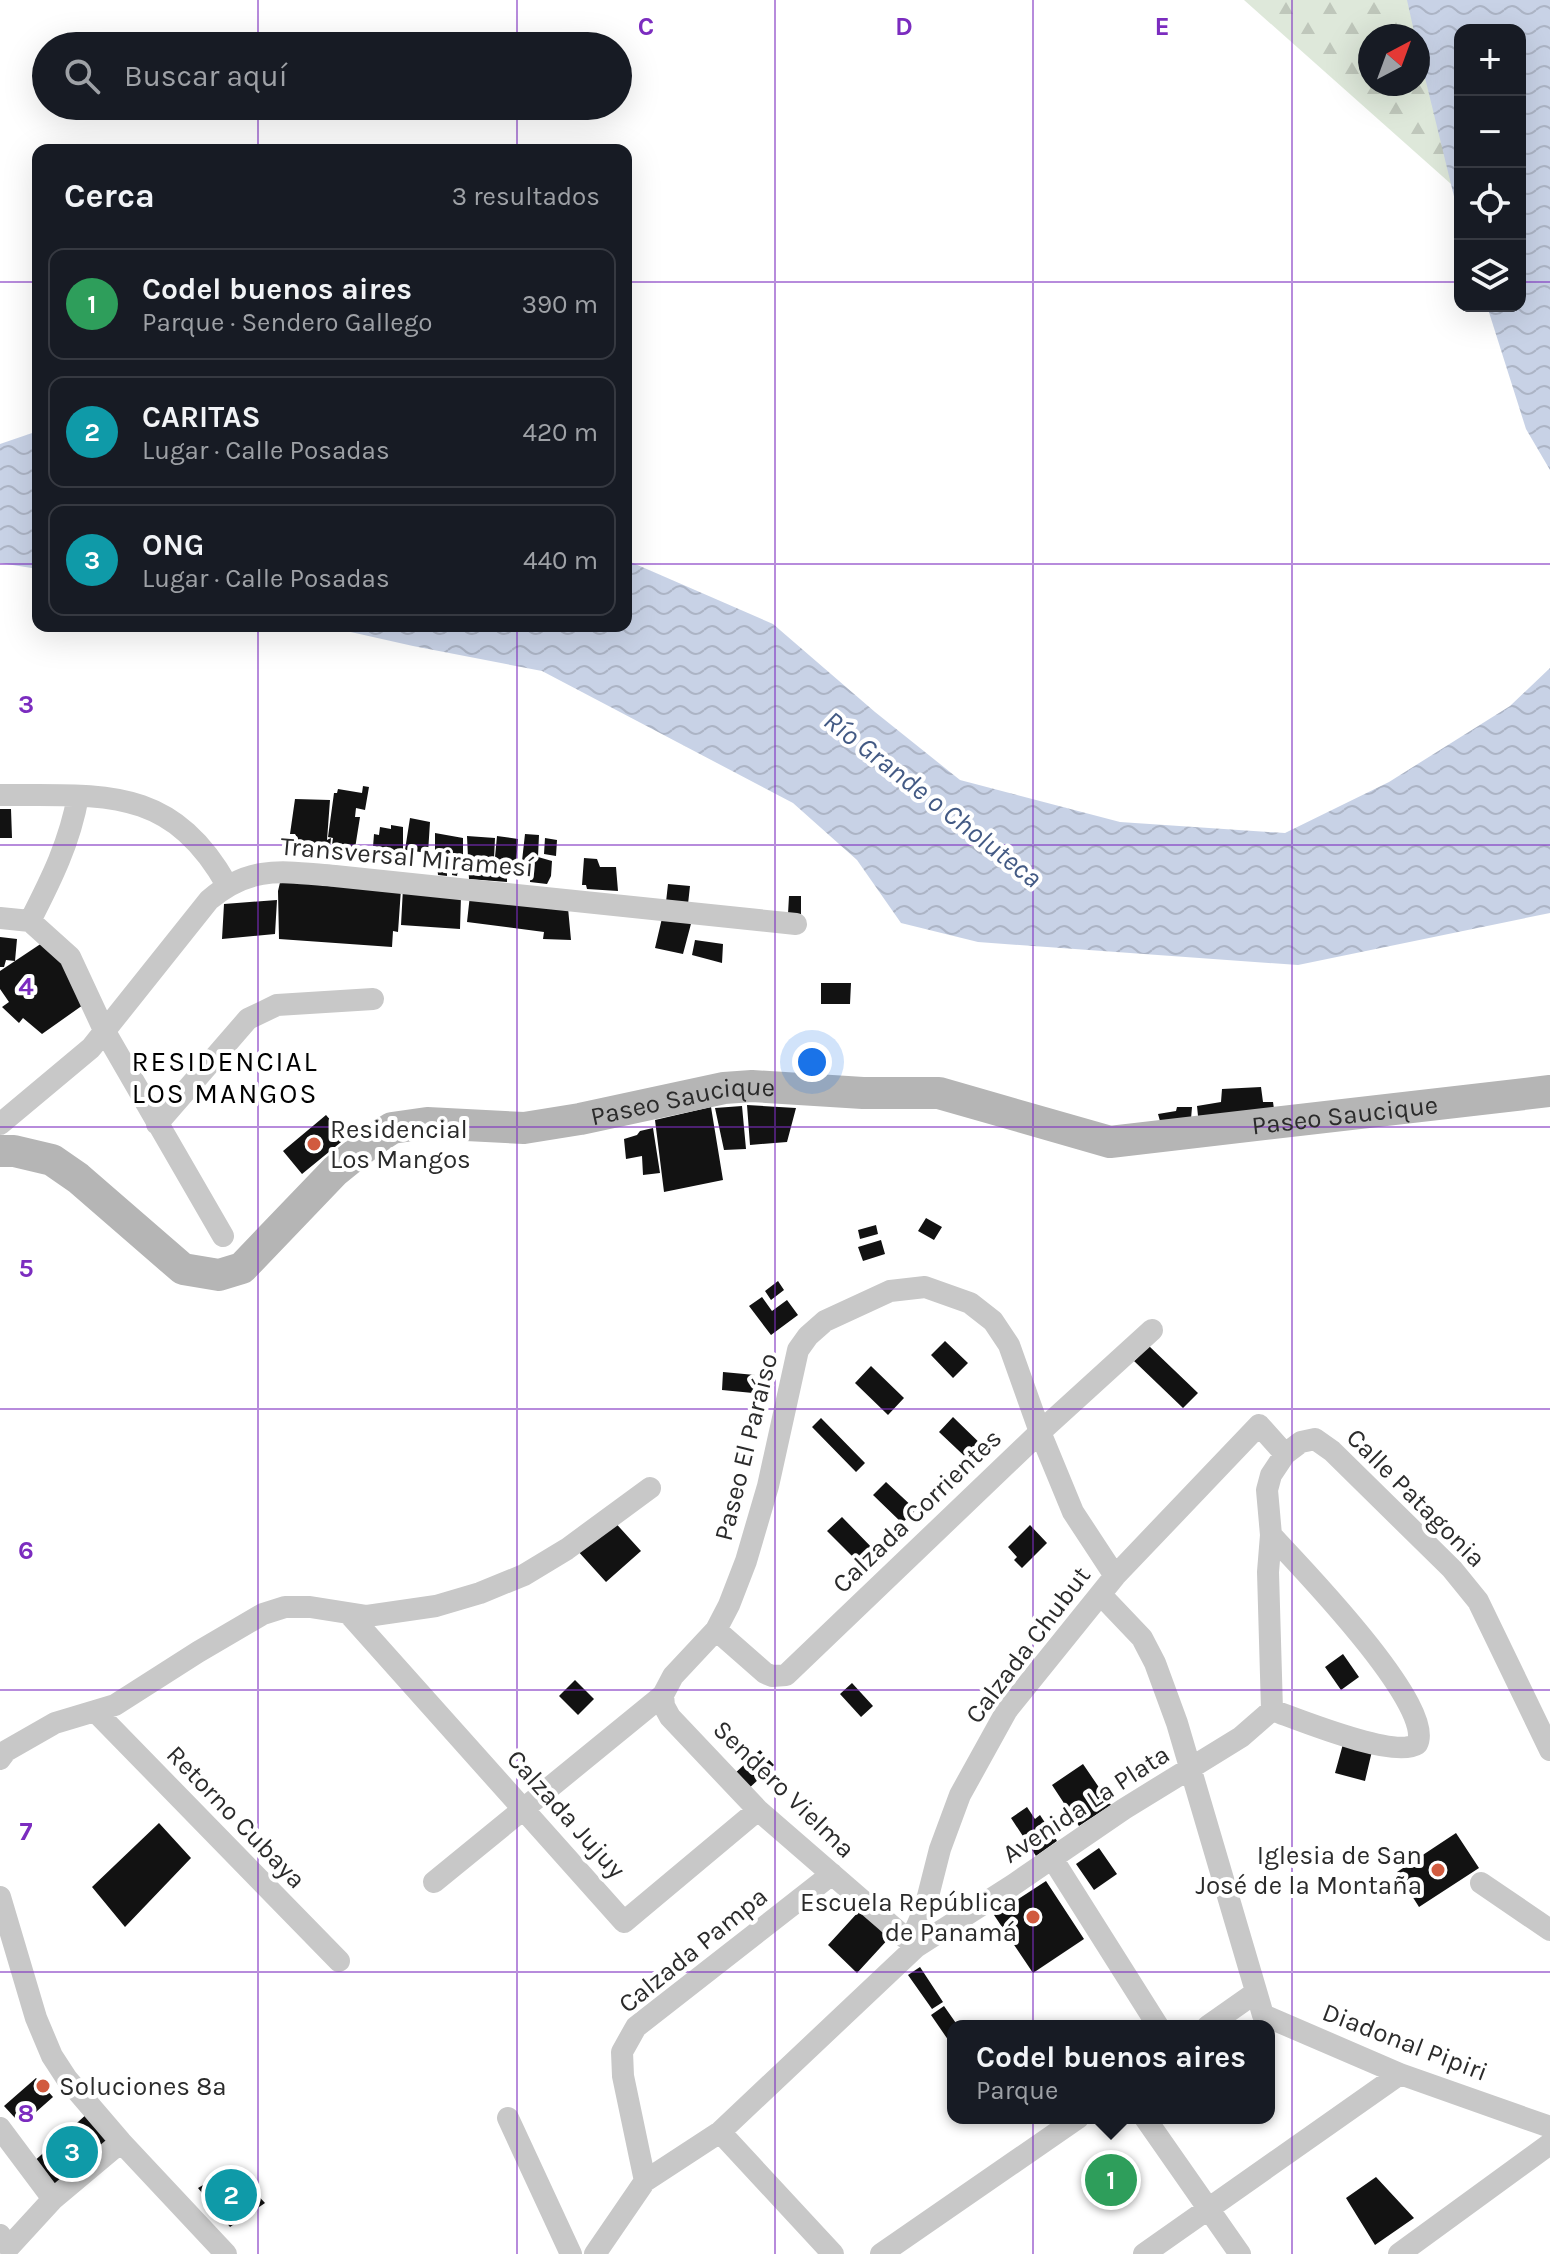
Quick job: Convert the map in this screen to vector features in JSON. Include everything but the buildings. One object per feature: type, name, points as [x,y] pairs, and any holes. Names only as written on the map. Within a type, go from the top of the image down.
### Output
[{"type":"street","points":[[0,795],[117,799],[154,809],[201,844],[227,885],[209,900],[91,1048],[0,1124]]},
{"type":"street","points":[[30,921],[60,863],[72,830],[78,796]]},
{"type":"street","name":"Transversal Miramesí","points":[[227,885],[253,875],[277,871],[796,924]]},
{"type":"street","points":[[0,918],[30,921],[70,957],[104,1030],[223,1236]]},
{"type":"street","points":[[157,1124],[248,1019],[277,1005],[373,999]]},
{"type":"street","name":"Paseo Saucique","points":[[0,1151],[52,1160],[78,1178],[183,1269],[219,1275],[242,1268],[335,1171],[372,1141],[392,1128],[427,1123],[524,1128],[724,1088],[752,1086],[863,1093],[939,1093],[1110,1142],[1550,1091]]},
{"type":"street","name":"Paseo El Paraíso","points":[[434,1882],[663,1695],[665,1685],[716,1630],[746,1561],[768,1486],[798,1350],[825,1321],[890,1291],[925,1287],[970,1303],[993,1321],[1009,1345],[1073,1512],[1115,1576]]},
{"type":"street","name":"Calzada Corrientes","points":[[716,1630],[765,1673],[786,1675],[1040,1432],[1152,1330]]},
{"type":"street","name":"Calzada Chubut","points":[[913,1944],[940,1849],[960,1795],[1007,1710],[1102,1596],[1115,1576],[1259,1425],[1285,1454]]},
{"type":"street","name":"Calle Patagonia","points":[[1285,1454],[1301,1442],[1315,1439],[1332,1451],[1452,1569],[1478,1601],[1550,1750]]},
{"type":"street","points":[[1271,1535],[1340,1608],[1410,1707],[1420,1731],[1420,1738],[1411,1748],[1381,1746],[1272,1710],[1268,1572],[1271,1535],[1267,1490],[1271,1475],[1285,1454]]},
{"type":"street","points":[[0,1759],[6,1751],[55,1723],[115,1705],[263,1614],[285,1607],[310,1607],[367,1616],[436,1606],[480,1593],[524,1575],[567,1549],[650,1488]]},
{"type":"street","points":[[1102,1596],[1128,1621],[1149,1651],[1177,1723],[1255,1993],[1217,2020]]},
{"type":"street","name":"Calzada Jujuy","points":[[349,1614],[624,1922],[758,1810]]},
{"type":"street","name":"Sendero Vielma","points":[[663,1695],[670,1717],[758,1810],[913,1944]]},
{"type":"street","name":"Avenida La Plata","points":[[595,2254],[645,2181],[720,2132],[913,1944],[1241,1737],[1272,1710]]},
{"type":"street","name":"Retorno Cubaya","points":[[95,1711],[339,1961]]},
{"type":"street","points":[[1052,1858],[1154,2020]]},
{"type":"street","name":"Calzada Pampa","points":[[645,2181],[623,2076],[622,2052],[636,2027],[832,1874]]},
{"type":"street","points":[[1481,1883],[1550,1930]]},
{"type":"street","points":[[0,1897],[36,2018],[52,2056],[67,2079],[121,2142],[226,2254]]},
{"type":"street","name":"Diadonal Pipiri","points":[[1255,1993],[1263,2015],[1275,2020]]},
{"type":"street","name":"Diadonal Pipiri","points":[[1275,2020],[1400,2074],[1550,2127]]},
{"type":"street","points":[[1144,2254],[1400,2074]]},
{"type":"street","points":[[508,2118],[571,2254]]},
{"type":"street","points":[[881,2254],[1069,2124]]},
{"type":"street","points":[[1149,2124],[1240,2254]]},
{"type":"street","points":[[0,2128],[53,2199]]},
{"type":"street","points":[[720,2132],[833,2254]]},
{"type":"street","points":[[0,2235],[9,2247],[53,2199],[121,2142]]},
{"type":"street","points":[[1399,2254],[1550,2144]]},
{"type":"green space","points":[[1244,0],[1433,0],[1454,149],[1454,187]]},
{"type":"water","points":[[1407,0],[1550,0],[1550,470],[1526,429],[1489,312],[1526,312],[1526,24],[1454,24],[1454,196],[1429,96],[1430,24],[1412,24]]},
{"type":"water","points":[[32,433],[32,568],[0,563],[0,444]]},
{"type":"water","name":"Río Grande o Choluteca","points":[[632,563],[773,624],[960,780],[1120,822],[1285,833],[1389,782],[1510,706],[1550,668],[1550,913],[1298,965],[978,942],[901,923],[857,860],[793,803],[542,671],[351,632],[632,632]]},
{"type":"place","name":"Residencial Los Mangos","points":[[314,1144]]},
{"type":"place","name":"Iglesia de San José de la Montaña","points":[[1438,1870]]},
{"type":"place","name":"Escuela República de Panamá","points":[[1033,1917]]},
{"type":"place","name":"Soluciones 8a","points":[[43,2086]]},
{"type":"place","name":"ONG","points":[[72,2152]]},
{"type":"place","name":"Codel buenos aires","points":[[1111,2180]]},
{"type":"place","name":"CARITAS","points":[[231,2195]]},
{"type":"district","name":"RESIDENCIAL LOS MANGOS","points":[[225,1077]]}]
